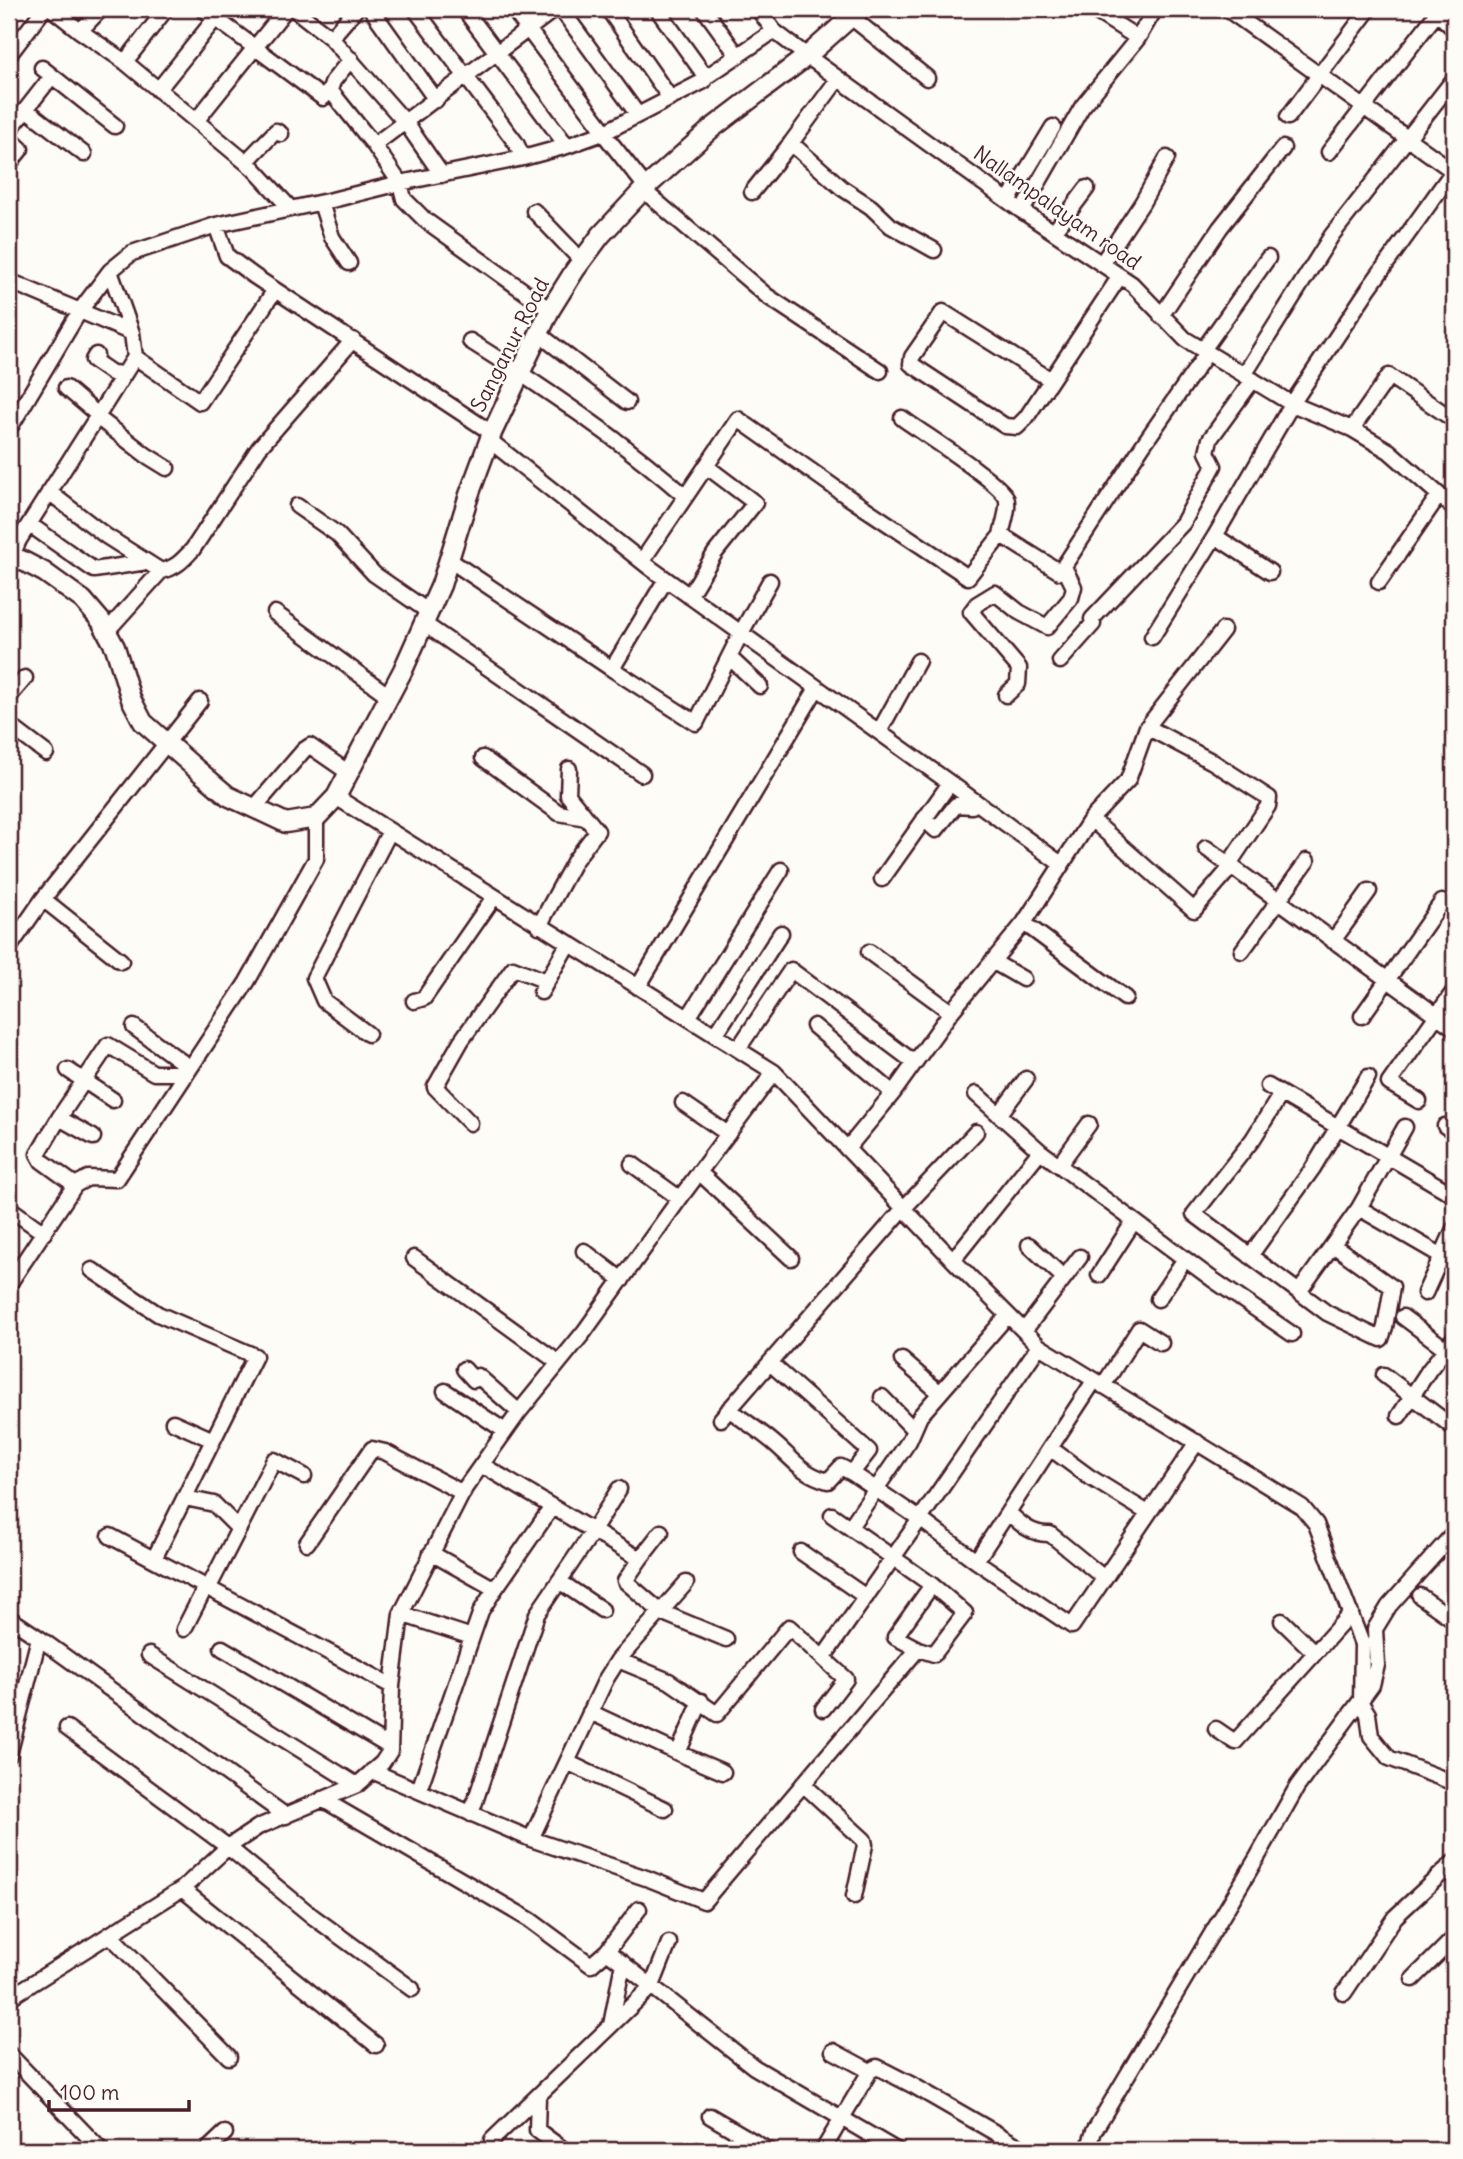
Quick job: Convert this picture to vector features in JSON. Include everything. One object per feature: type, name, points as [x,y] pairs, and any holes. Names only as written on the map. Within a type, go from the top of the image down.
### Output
[{"type":"main road","name":"Sanganur Road","points":[[316,818],[336,797],[389,696],[426,617],[449,559],[490,437],[550,310],[582,261],[601,235],[645,188],[711,129],[807,56],[851,12]]},
{"type":"main road","points":[[9,560],[21,560],[44,572],[83,600],[107,631],[115,647],[131,699],[143,722],[229,796],[286,823],[316,818]]},
{"type":"street","points":[[9,55],[44,9]]},
{"type":"street","points":[[52,9],[125,62],[246,162],[289,208]]},
{"type":"street","points":[[80,31],[101,9]]},
{"type":"street","points":[[125,62],[166,9]]},
{"type":"street","points":[[203,9],[219,14],[254,49],[323,98],[351,59]]},
{"type":"street","points":[[196,121],[286,9]]},
{"type":"street","points":[[294,9],[331,38],[351,59],[406,123],[442,175]]},
{"type":"street","points":[[331,38],[356,9]]},
{"type":"street","points":[[371,9],[436,100]]},
{"type":"street","points":[[415,9],[516,143],[523,158]]},
{"type":"street","points":[[464,9],[567,146]]},
{"type":"street","points":[[513,9],[645,188],[767,296],[880,371]]},
{"type":"street","points":[[374,145],[555,9]]},
{"type":"street","points":[[561,9],[638,116]]},
{"type":"street","points":[[608,9],[670,98]]},
{"type":"street","points":[[657,9],[706,77]]},
{"type":"street","points":[[704,9],[738,56]]},
{"type":"street","name":"Nallampalayam road","points":[[758,9],[774,30],[838,79],[1022,211],[1132,284],[1185,339],[1292,404],[1352,429],[1389,452],[1454,508]]},
{"type":"street","points":[[1092,9],[1138,38]]},
{"type":"street","points":[[1022,211],[1082,107],[1138,38],[1155,9]]},
{"type":"street","points":[[1152,637],[1292,404],[1370,288],[1454,171],[1227,9]]},
{"type":"street","points":[[1288,117],[1369,9]]},
{"type":"street","points":[[1329,152],[1435,11],[1454,29]]},
{"type":"street","points":[[851,12],[927,78]]},
{"type":"street","points":[[158,90],[219,14]]},
{"type":"street","points":[[11,426],[79,312],[110,271],[132,253],[216,225],[567,146],[604,133],[704,80],[774,30]]},
{"type":"street","points":[[9,131],[27,110],[47,72],[115,126]]},
{"type":"street","points":[[752,192],[838,79]]},
{"type":"street","points":[[1060,662],[1093,624],[1093,619],[1183,523],[1214,466],[1207,452],[1210,439],[1332,235],[1454,79]]},
{"type":"street","points":[[330,90],[400,183],[404,199],[425,220],[550,310]]},
{"type":"street","points":[[27,110],[84,154]]},
{"type":"street","points":[[1008,201],[1053,127]]},
{"type":"street","points":[[246,162],[276,131],[281,134]]},
{"type":"street","points":[[9,138],[21,149],[9,164]]},
{"type":"street","points":[[791,143],[891,226],[934,250]]},
{"type":"street","points":[[1161,316],[1220,228],[1283,148]]},
{"type":"street","points":[[1102,264],[1142,203],[1167,158]]},
{"type":"street","points":[[1054,232],[1087,188]]},
{"type":"street","points":[[321,203],[332,237],[349,263]]},
{"type":"street","points":[[534,211],[582,261]]},
{"type":"street","points":[[216,225],[227,256],[353,340],[490,437],[666,579],[1062,864]]},
{"type":"street","points":[[1001,535],[1060,572],[1268,258]]},
{"type":"street","points":[[9,560],[135,357],[132,333],[110,271]]},
{"type":"street","points":[[1051,380],[943,312],[912,357],[911,364],[1005,426],[1017,427],[1051,380],[1120,276]]},
{"type":"street","points":[[11,286],[132,333]]},
{"type":"street","points":[[135,357],[200,402],[275,290]]},
{"type":"street","points":[[538,334],[627,402]]},
{"type":"street","points":[[107,631],[162,571],[181,563],[193,549],[259,448],[353,340]]},
{"type":"street","points":[[470,341],[645,460],[685,496]]},
{"type":"street","points":[[96,355],[93,360],[112,373],[124,374]]},
{"type":"street","points":[[1352,429],[1389,376],[1454,420]]},
{"type":"street","points":[[66,388],[146,455],[167,468]]},
{"type":"street","points":[[642,561],[738,419],[968,577],[1001,535],[1007,503],[1005,496],[988,479],[902,418]]},
{"type":"street","points":[[689,596],[715,553],[755,503],[706,466]]},
{"type":"street","points":[[49,492],[106,536],[162,571]]},
{"type":"street","points":[[1379,582],[1439,495]]},
{"type":"street","points":[[298,506],[337,534],[374,574],[426,617],[642,774]]},
{"type":"street","points":[[29,524],[94,570],[147,562]]},
{"type":"street","points":[[1215,536],[1270,572]]},
{"type":"street","points":[[449,559],[696,723],[770,581]]},
{"type":"street","points":[[1006,695],[1018,684],[1019,668],[971,612],[977,604],[995,593],[1019,612],[1047,627],[1072,598],[1074,587],[1064,566]]},
{"type":"street","points":[[612,669],[666,579]]},
{"type":"street","points":[[275,613],[389,696]]},
{"type":"street","points":[[846,1149],[893,1093],[951,1012],[1024,923],[1091,819],[1128,780],[1147,727],[1223,630]]},
{"type":"street","points":[[729,657],[760,687]]},
{"type":"street","points":[[879,732],[918,661]]},
{"type":"street","points":[[9,697],[25,678]]},
{"type":"street","points":[[638,987],[817,688]]},
{"type":"street","points":[[9,948],[43,899],[200,701]]},
{"type":"street","points":[[9,725],[46,753]]},
{"type":"street","points":[[1091,819],[1194,910],[1230,865],[1268,806],[1269,798],[1213,762],[1147,727]]},
{"type":"street","points":[[254,808],[304,750],[310,747],[349,773]]},
{"type":"street","points":[[483,758],[559,813],[586,818]]},
{"type":"street","points":[[539,926],[575,860],[597,831],[568,795],[569,769]]},
{"type":"street","points":[[882,879],[950,783]]},
{"type":"street","points":[[336,797],[775,1072],[953,1261],[1038,1346],[1302,1507],[1316,1524],[1362,1644],[1360,1703],[1368,1714],[1371,1736],[1389,1758],[1454,1783]]},
{"type":"street","points":[[924,819],[936,830],[956,805],[972,806]]},
{"type":"street","points":[[9,1283],[75,1185],[88,1178],[117,1180],[189,1071],[247,982],[316,859],[316,818]]},
{"type":"street","points":[[368,1034],[324,1001],[314,978],[390,831]]},
{"type":"street","points":[[1206,848],[1454,1028]]},
{"type":"street","points":[[1242,951],[1307,861]]},
{"type":"street","points":[[688,1018],[781,870]]},
{"type":"street","points":[[1333,941],[1369,891]]},
{"type":"street","points":[[414,1001],[424,999],[494,897]]},
{"type":"street","points":[[43,899],[121,961]]},
{"type":"street","points":[[1362,1016],[1444,904]]},
{"type":"street","points":[[1024,923],[1125,998]]},
{"type":"street","points":[[715,1035],[781,933]]},
{"type":"street","points":[[470,1123],[436,1087],[461,1041],[513,968],[543,987],[569,944]]},
{"type":"street","points":[[869,952],[951,1012]]},
{"type":"street","points":[[992,961],[1023,979]]},
{"type":"street","points":[[738,1049],[791,970],[915,1063]]},
{"type":"street","points":[[1419,1101],[1389,1083],[1454,991]]},
{"type":"street","points":[[814,1026],[893,1093]]},
{"type":"street","points":[[134,1027],[189,1071]]},
{"type":"street","points":[[75,1185],[42,1161],[38,1154],[108,1045],[154,1073],[189,1071]]},
{"type":"street","points":[[68,1070],[113,1100]]},
{"type":"street","points":[[9,1998],[182,1889],[228,1847],[258,1827],[357,1785],[382,1763],[390,1747],[392,1686],[401,1614],[463,1493],[519,1412],[622,1280],[679,1198],[775,1072]]},
{"type":"street","points":[[1250,1256],[1312,1168],[1368,1077]]},
{"type":"street","points":[[999,1115],[1026,1079]]},
{"type":"street","points":[[1268,1086],[1454,1195]]},
{"type":"street","points":[[976,1094],[1059,1165],[1185,1259],[1292,1334]]},
{"type":"street","points":[[1282,1094],[1253,1139],[1194,1214],[1327,1312],[1381,1339],[1392,1287],[1333,1245]]},
{"type":"street","points":[[683,1103],[728,1134]]},
{"type":"street","points":[[59,1118],[93,1137]]},
{"type":"street","points":[[1059,1165],[1089,1124]]},
{"type":"street","points":[[1299,1292],[1359,1208],[1405,1127]]},
{"type":"street","points":[[976,1132],[904,1208],[725,1414],[774,1443],[812,1477],[828,1481],[841,1467],[852,1473],[1072,1626],[1197,1442]]},
{"type":"street","points":[[953,1261],[1041,1151]]},
{"type":"street","points":[[632,1164],[679,1198]]},
{"type":"street","points":[[699,1172],[791,1258]]},
{"type":"street","points":[[9,1208],[44,1233]]},
{"type":"street","points":[[1359,1208],[1448,1260]]},
{"type":"street","points":[[1099,1275],[1134,1221]]},
{"type":"street","points":[[1425,1293],[1448,1260],[1454,1229]]},
{"type":"street","points":[[1029,1245],[1064,1278]]},
{"type":"street","points":[[584,1251],[622,1280]]},
{"type":"street","points":[[1024,1331],[1080,1257]]},
{"type":"street","points":[[414,1258],[559,1363]]},
{"type":"street","points":[[1158,1299],[1185,1259]]},
{"type":"street","points":[[92,1270],[158,1314],[255,1356],[154,1559]]},
{"type":"street","points":[[850,1527],[909,1441],[920,1416],[1008,1315]]},
{"type":"street","points":[[1399,1416],[1450,1344],[1403,1317]]},
{"type":"street","points":[[976,1561],[1050,1448],[1139,1329],[1161,1343]]},
{"type":"street","points":[[823,1658],[1038,1346]]},
{"type":"street","points":[[902,1360],[940,1393]]},
{"type":"street","points":[[770,1363],[869,1451],[852,1473]]},
{"type":"street","points":[[464,1369],[474,1380],[478,1376],[519,1412]]},
{"type":"street","points":[[1384,1375],[1454,1428]]},
{"type":"street","points":[[445,1391],[506,1431]]},
{"type":"street","points":[[882,1397],[913,1429]]},
{"type":"street","points":[[173,1422],[213,1440]]},
{"type":"street","points":[[1050,1448],[1088,1476],[1148,1513]]},
{"type":"street","points":[[307,1543],[372,1450],[385,1452],[463,1493]]},
{"type":"street","points":[[184,1629],[274,1460],[304,1476]]},
{"type":"street","points":[[482,1465],[640,1559]]},
{"type":"street","points":[[471,1814],[537,1614],[619,1489]]},
{"type":"street","points":[[184,1498],[214,1504],[239,1529]]},
{"type":"street","points":[[419,1790],[481,1611],[552,1507]]},
{"type":"street","points":[[1008,1513],[1022,1526],[1042,1535],[1050,1534],[1104,1578]]},
{"type":"street","points":[[832,1515],[932,1585],[965,1612],[934,1654],[895,1637],[932,1585]]},
{"type":"street","points":[[661,1532],[625,1581],[661,1612],[726,1639]]},
{"type":"street","points":[[1088,2150],[1094,2131],[1297,1787],[1372,1685],[1377,1665],[1375,1629],[1389,1605],[1454,1533]]},
{"type":"street","points":[[110,1536],[392,1686]]},
{"type":"street","points":[[801,1552],[866,1597]]},
{"type":"street","points":[[431,1553],[495,1589]]},
{"type":"street","points":[[559,1581],[602,1610]]},
{"type":"street","points":[[531,1839],[606,1679],[618,1660],[686,1583]]},
{"type":"street","points":[[1420,1596],[1454,1620]]},
{"type":"street","points":[[1216,1729],[1236,1742],[1351,1612]]},
{"type":"street","points":[[401,1614],[472,1637]]},
{"type":"street","points":[[9,1618],[286,1816]]},
{"type":"street","points":[[1282,1621],[1315,1653]]},
{"type":"street","points":[[618,1660],[670,1681],[717,1714],[789,1626],[846,1679],[823,1709]]},
{"type":"street","points":[[9,1755],[38,1638]]},
{"type":"street","points":[[222,1648],[390,1747]]},
{"type":"street","points":[[372,1771],[531,1839],[649,1879],[704,1901],[918,1649]]},
{"type":"street","points":[[149,1655],[357,1785]]},
{"type":"street","points":[[678,1753],[701,1701]]},
{"type":"street","points":[[590,1712],[723,1772]]},
{"type":"street","points":[[67,1728],[228,1847],[312,1916],[412,1989]]},
{"type":"street","points":[[567,1762],[665,1809]]},
{"type":"street","points":[[803,1784],[864,1840],[854,1896]]},
{"type":"street","points":[[322,1799],[530,1920],[591,1965],[607,1951],[639,1909]]},
{"type":"street","points":[[1344,1993],[1395,1917],[1454,1862]]},
{"type":"street","points":[[182,1889],[376,2045]]},
{"type":"street","points":[[110,1935],[229,2057]]},
{"type":"street","points":[[1413,1979],[1454,1938]]},
{"type":"street","points":[[492,2140],[652,1986],[669,1943]]},
{"type":"street","points":[[607,1951],[754,2067],[897,2150]]},
{"type":"street","points":[[610,2026],[623,1963]]},
{"type":"street","points":[[833,2051],[870,2071]]},
{"type":"street","points":[[9,2054],[101,2150]]},
{"type":"street","points":[[823,2150],[870,2071],[877,2067],[1025,2150]]},
{"type":"street","points":[[538,2096],[537,2130],[564,2150]]},
{"type":"street","points":[[710,2116],[768,2150]]},
{"type":"street","points":[[207,2150],[225,2133]]}]
